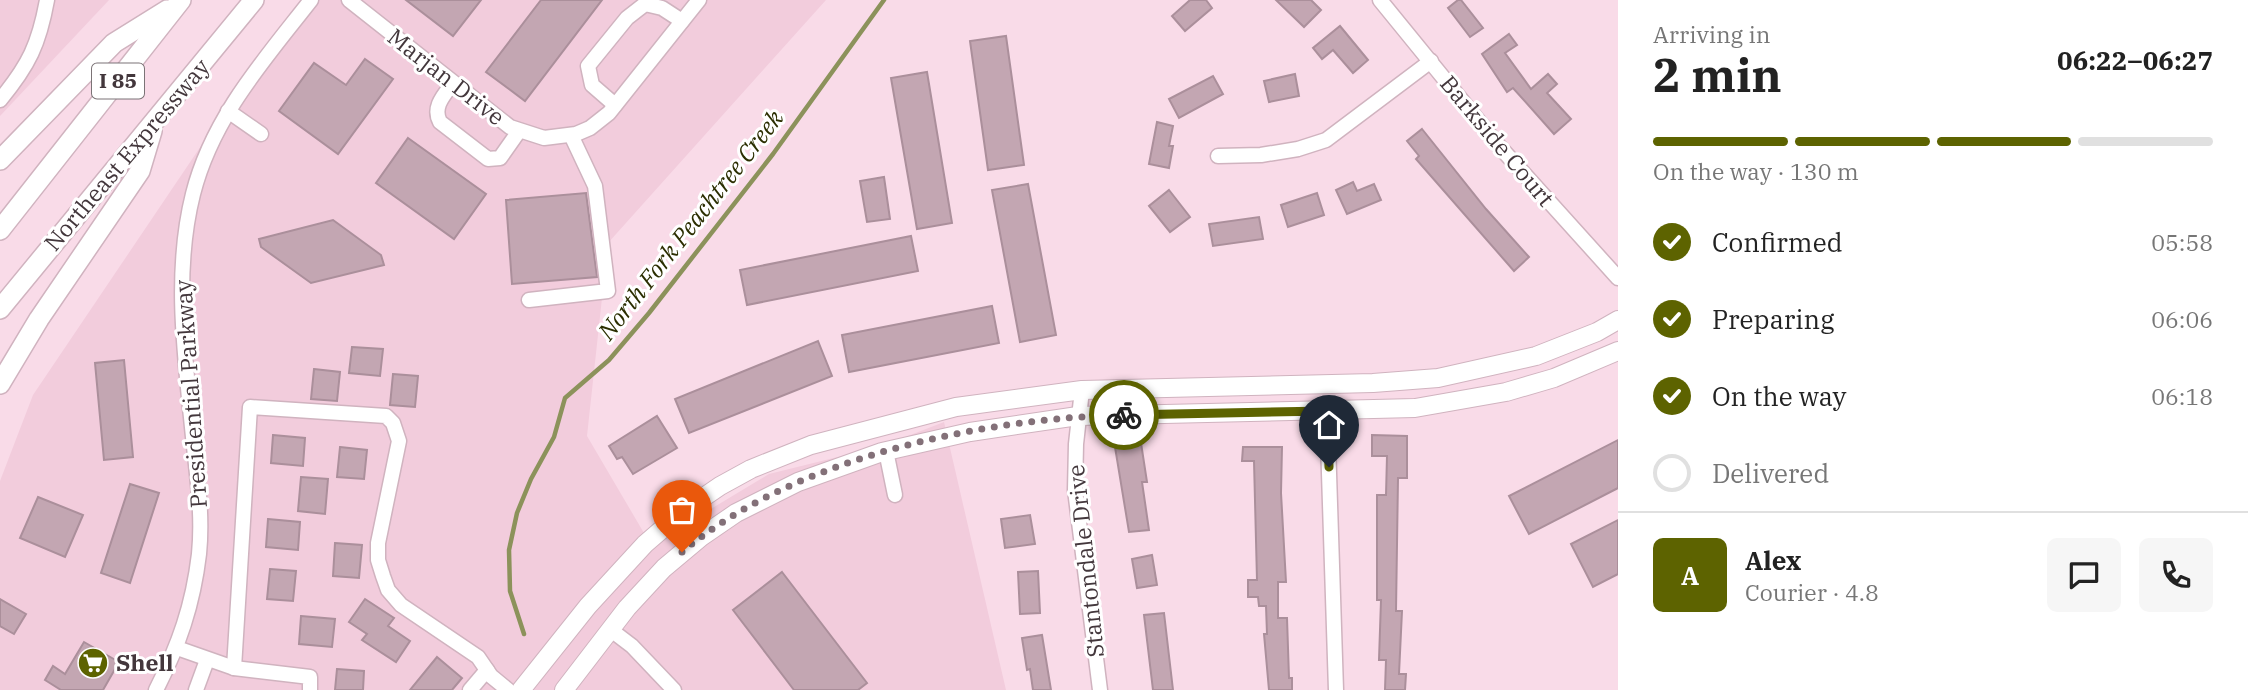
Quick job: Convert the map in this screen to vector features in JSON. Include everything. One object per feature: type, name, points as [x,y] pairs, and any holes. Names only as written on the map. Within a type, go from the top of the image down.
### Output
[{"type":"highway","name":"Northeast Expressway","points":[[0,309],[254,0]]},
{"type":"highway","points":[[0,160],[114,43],[180,1]]},
{"type":"highway","name":"I 85","points":[[0,230],[180,1]]},
{"type":"highway","points":[[0,384],[39,319],[141,171],[155,121]]},
{"type":"main road","points":[[521,690],[588,606],[645,544],[720,486],[751,469],[811,445],[956,407],[1082,390],[1373,383],[1438,378],[1536,356],[1597,332],[1618,320]]},
{"type":"main road","points":[[564,690],[664,568],[701,537],[736,513],[798,482],[886,451],[970,432],[1078,416],[1415,408],[1506,392],[1554,378],[1618,351]]},
{"type":"street","points":[[0,100],[32,54],[41,34],[47,0]]},
{"type":"street","name":"Presidential Parkway","points":[[156,690],[177,648],[194,590],[199,552],[200,501],[186,362],[181,275],[193,194],[211,141],[237,94],[311,0]]},
{"type":"street","name":"Marjan Drive","points":[[349,0],[510,127],[544,138],[571,135],[590,128],[615,105],[699,0]]},
{"type":"street","name":"Barkside Court","points":[[1380,0],[1499,146],[1618,278]]},
{"type":"street","points":[[615,105],[592,85],[588,66],[626,18],[645,4],[662,8],[682,21]]},
{"type":"street","points":[[1218,156],[1261,155],[1298,149],[1326,140],[1431,61]]},
{"type":"street","points":[[453,83],[440,102],[437,116],[440,122],[488,159],[500,158],[519,131]]},
{"type":"street","points":[[228,111],[261,134]]},
{"type":"street","points":[[529,300],[608,291],[595,186],[571,135]]},
{"type":"street","name":"Stantondale Drive","points":[[1082,390],[1078,416],[1075,490],[1100,690]]},
{"type":"street","points":[[234,668],[250,407],[386,416],[393,423],[399,441],[377,543],[378,560],[388,590],[401,604],[478,657],[508,690]]},
{"type":"street","points":[[1327,411],[1336,690]]},
{"type":"street","points":[[886,451],[895,495]]},
{"type":"street","points":[[611,630],[632,646],[674,690]]},
{"type":"street","points":[[177,648],[234,668],[310,677],[310,690]]},
{"type":"street","points":[[197,690],[206,660]]},
{"type":"street","points":[[470,690],[487,670]]},
{"type":"shaded area","points":[[0,0],[109,0],[0,116]]},
{"type":"shaded area","points":[[314,0],[826,0],[608,243],[587,436],[651,545],[769,474],[882,446],[944,422],[1006,690],[0,690],[0,481],[33,395],[203,143]]},
{"type":"building","points":[[406,0],[481,0],[453,36]]},
{"type":"building","points":[[541,0],[602,0],[525,101],[486,72]]},
{"type":"building","points":[[1190,0],[1206,0],[1212,8],[1185,31],[1172,16]]},
{"type":"building","points":[[1276,0],[1311,0],[1321,10],[1304,27]]},
{"type":"building","points":[[1461,0],[1483,28],[1470,37],[1448,8]]},
{"type":"building","points":[[1340,26],[1368,60],[1353,73],[1333,50],[1322,59],[1313,48]]},
{"type":"building","points":[[1509,34],[1517,45],[1505,53],[1531,89],[1548,74],[1557,84],[1547,93],[1571,119],[1554,134],[1513,88],[1507,92],[1482,54]]},
{"type":"building","points":[[1006,36],[1024,165],[988,170],[970,41]]},
{"type":"building","points":[[365,59],[393,79],[338,154],[279,111],[314,63],[346,85]]},
{"type":"building","points":[[927,72],[952,223],[917,229],[891,78]]},
{"type":"building","points":[[1295,74],[1299,96],[1269,102],[1264,81]]},
{"type":"building","points":[[1213,76],[1223,94],[1179,118],[1169,99]]},
{"type":"building","points":[[1157,122],[1173,126],[1169,168],[1149,164]]},
{"type":"building","points":[[1422,129],[1486,209],[1529,257],[1514,271],[1416,159],[1419,156],[1407,141]]},
{"type":"building","points":[[408,138],[486,194],[454,239],[376,183]]},
{"type":"building","points":[[884,177],[890,219],[867,222],[860,181]]},
{"type":"building","points":[[1353,182],[1357,191],[1374,184],[1381,200],[1347,214],[1336,190]]},
{"type":"building","points":[[1028,184],[1056,335],[1020,342],[992,190]]},
{"type":"building","points":[[1169,190],[1190,217],[1170,232],[1149,206]]},
{"type":"building","points":[[586,193],[597,277],[512,284],[506,200]]},
{"type":"building","points":[[1317,193],[1324,215],[1288,227],[1281,205]]},
{"type":"building","points":[[1259,217],[1263,239],[1213,246],[1209,224]]},
{"type":"building","points":[[333,220],[381,255],[384,265],[311,283],[261,247],[259,239]]},
{"type":"building","points":[[911,236],[918,271],[747,305],[740,270]]},
{"type":"building","points":[[992,306],[999,343],[849,372],[842,335]]},
{"type":"building","points":[[818,341],[832,376],[689,433],[675,399]]},
{"type":"building","points":[[352,347],[383,349],[380,376],[349,373]]},
{"type":"building","points":[[124,360],[133,457],[104,460],[95,363]]},
{"type":"building","points":[[314,369],[340,372],[337,401],[311,399]]},
{"type":"building","points":[[393,374],[418,376],[415,407],[390,405]]},
{"type":"building","points":[[657,416],[677,448],[633,474],[622,457],[617,459],[609,446]]},
{"type":"building","points":[[273,435],[305,438],[303,466],[271,463]]},
{"type":"building","points":[[1372,435],[1407,436],[1407,478],[1398,478],[1396,611],[1402,611],[1399,674],[1406,674],[1405,690],[1385,690],[1386,660],[1379,660],[1381,600],[1377,600],[1377,495],[1386,495],[1387,456],[1372,456]]},
{"type":"building","points":[[1618,440],[1618,488],[1529,534],[1509,496]]},
{"type":"building","points":[[1141,443],[1147,482],[1142,482],[1149,530],[1129,532],[1115,447]]},
{"type":"building","points":[[340,447],[367,450],[364,479],[337,477]]},
{"type":"building","points":[[1243,447],[1282,447],[1281,493],[1286,582],[1278,582],[1278,618],[1287,618],[1289,678],[1292,678],[1292,690],[1269,690],[1264,634],[1267,634],[1266,606],[1259,606],[1258,597],[1248,597],[1248,580],[1257,580],[1254,461],[1242,461]]},
{"type":"building","points":[[301,477],[328,479],[325,514],[298,511]]},
{"type":"building","points":[[130,484],[159,493],[130,583],[101,573]]},
{"type":"building","points":[[38,497],[83,515],[65,557],[20,538]]},
{"type":"building","points":[[1030,515],[1035,544],[1005,548],[1001,519]]},
{"type":"building","points":[[268,519],[300,522],[298,550],[266,547]]},
{"type":"building","points":[[1618,520],[1618,574],[1593,587],[1571,544]]},
{"type":"building","points":[[335,543],[362,545],[359,578],[333,576]]},
{"type":"building","points":[[1152,555],[1157,585],[1137,588],[1132,559]]},
{"type":"building","points":[[270,569],[296,571],[293,601],[267,599]]},
{"type":"building","points":[[1038,571],[1040,613],[1020,614],[1018,572]]},
{"type":"building","points":[[782,572],[867,683],[858,690],[794,690],[733,610]]},
{"type":"building","points":[[0,599],[26,614],[14,634],[0,626]]},
{"type":"building","points":[[365,599],[394,618],[388,626],[410,641],[396,662],[362,640],[367,634],[349,622]]},
{"type":"building","points":[[1164,613],[1173,690],[1153,690],[1144,615]]},
{"type":"building","points":[[301,616],[335,619],[332,647],[299,644]]},
{"type":"building","points":[[1042,635],[1051,690],[1033,690],[1022,638]]},
{"type":"building","points":[[84,642],[119,662],[103,690],[61,690],[45,680],[53,666],[65,674]]},
{"type":"building","points":[[437,657],[462,678],[452,690],[410,690]]},
{"type":"building","points":[[337,669],[364,671],[363,690],[335,690]]},
{"type":"waterway","name":"North Fork Peachtree Creek","points":[[524,634],[510,591],[509,550],[517,513],[531,479],[554,437],[565,398],[609,360],[649,313],[773,154],[884,0]]},
{"type":"way so far","points":[[682,552],[736,513],[798,482],[882,452],[970,432],[1078,416],[1124,415]]},
{"type":"place","name":"Shell","points":[[93,663]]},
{"type":"route","points":[[1124,415],[1327,411],[1329,467]]}]
